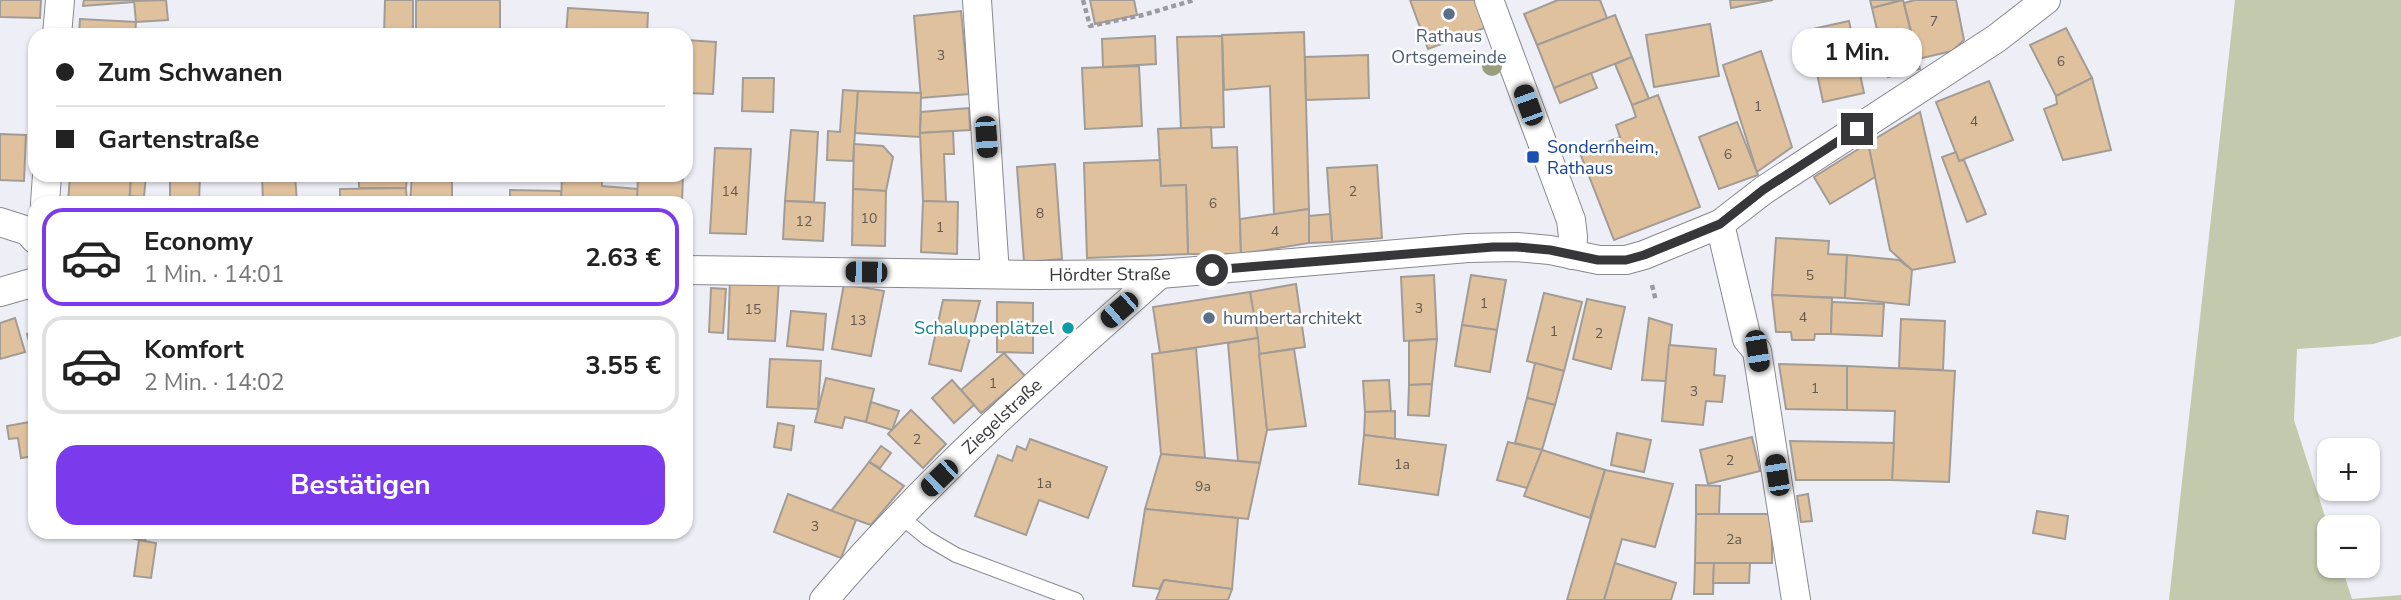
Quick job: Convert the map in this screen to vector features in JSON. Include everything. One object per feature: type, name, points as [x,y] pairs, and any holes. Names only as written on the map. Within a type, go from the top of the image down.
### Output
[{"type":"street","points":[[58,28],[60,0]]},
{"type":"street","points":[[977,0],[995,274]]},
{"type":"street","points":[[1489,0],[1571,220],[1572,255]]},
{"type":"street","name":"Hördter Straße","points":[[693,270],[1160,274],[1468,248],[1517,247],[1598,260],[1626,260],[1720,224],[1763,190],[1997,38],[2046,0]]},
{"type":"street","points":[[0,222],[28,231]]},
{"type":"street","points":[[1720,224],[1747,339],[1757,351],[1796,600]]},
{"type":"street","name":"Ziegelstraße","points":[[824,600],[874,541],[1037,382],[1160,274]]},
{"type":"street","points":[[0,292],[28,284]]},
{"type":"lane","points":[[900,516],[927,538],[956,555],[1076,600]]},
{"type":"path","points":[[1083,0],[1090,26],[1143,15],[1194,0]]},
{"type":"green space","points":[[2235,0],[2401,0],[2401,336],[2373,344],[2297,349],[2294,420],[2317,492],[2317,501],[2320,501],[2325,515],[2317,515],[2317,578],[2345,578],[2352,599],[2401,595],[2401,600],[2169,600]]},
{"type":"building","points":[[0,0],[41,0],[40,18],[0,17]]},
{"type":"building","points":[[84,0],[147,0],[147,1],[83,6]]},
{"type":"building","points":[[166,0],[168,20],[136,22],[134,1]]},
{"type":"building","points":[[385,0],[413,0],[413,28],[384,28]]},
{"type":"building","points":[[416,0],[500,0],[500,28],[416,28]]},
{"type":"building","points":[[1090,0],[1134,0],[1137,15],[1095,24]]},
{"type":"building","name":"Rathaus Ortsgemeinde","points":[[1410,0],[1477,0],[1487,27],[1428,49]]},
{"type":"building","points":[[1558,0],[1600,0],[1607,18],[1537,45],[1524,14]]},
{"type":"building","points":[[1730,0],[1773,0],[1731,8]]},
{"type":"building","points":[[1870,0],[1902,0],[1872,8]]},
{"type":"building","points":[[1903,0],[1920,69],[1888,77],[1872,8]]},
{"type":"building","points":[[1915,0],[1956,0],[1964,40],[1952,51],[1918,59],[1904,3]]},
{"type":"building","points":[[568,8],[648,13],[647,28],[567,28]]},
{"type":"building","points":[[961,11],[969,94],[921,98],[914,16]]},
{"type":"building","points":[[1615,15],[1632,57],[1554,88],[1537,45]]},
{"type":"building","points":[[80,19],[136,22],[136,28],[79,28]]},
{"type":"building","points":[[1849,21],[1864,93],[1823,102],[1808,30]]},
{"type":"building","points":[[1710,24],[1719,76],[1654,87],[1646,35]]},
{"type":"building","points":[[2066,28],[2092,78],[2056,96],[2030,45]]},
{"type":"building","points":[[1304,32],[1309,209],[1274,215],[1270,86],[1224,90],[1222,35]]},
{"type":"building","points":[[1155,36],[1156,64],[1103,67],[1102,39]]},
{"type":"building","points":[[1222,36],[1224,127],[1181,129],[1177,37]]},
{"type":"building","points":[[693,40],[716,42],[713,94],[693,93]]},
{"type":"building","points":[[1761,51],[1792,147],[1757,172],[1723,65]]},
{"type":"building","points":[[1368,55],[1369,98],[1306,100],[1305,57]]},
{"type":"building","points":[[1632,57],[1649,99],[1632,105],[1615,64]]},
{"type":"building","points":[[1139,66],[1142,126],[1085,129],[1082,68]]},
{"type":"building","points":[[1591,73],[1597,88],[1560,103],[1554,88]]},
{"type":"building","points":[[743,78],[774,78],[773,112],[742,111]]},
{"type":"building","points":[[2092,78],[2111,150],[2063,160],[2044,109],[2057,104],[2056,96]]},
{"type":"building","points":[[1989,81],[2013,140],[1959,161],[1936,102]]},
{"type":"building","points":[[843,90],[858,91],[853,161],[827,160],[828,131],[840,132]]},
{"type":"building","points":[[858,91],[921,93],[920,137],[855,133]]},
{"type":"building","points":[[1658,95],[1700,207],[1614,240],[1580,153],[1620,137],[1616,125],[1636,117],[1632,105]]},
{"type":"building","points":[[969,108],[970,130],[920,133],[921,112]]},
{"type":"building","points":[[1920,112],[1955,262],[1912,270],[1890,250],[1868,143]]},
{"type":"building","points":[[1737,122],[1758,175],[1719,189],[1699,137]]},
{"type":"building","points":[[1211,127],[1212,148],[1237,147],[1241,254],[1188,254],[1186,185],[1161,186],[1158,129]]},
{"type":"building","points":[[791,130],[818,132],[814,202],[785,201]]},
{"type":"building","points":[[953,131],[954,154],[944,154],[946,202],[923,201],[920,133]]},
{"type":"building","points":[[0,134],[26,135],[24,181],[0,180]]},
{"type":"building","points":[[1868,143],[1875,177],[1830,204],[1814,177]]},
{"type":"building","points":[[854,144],[883,146],[893,157],[886,191],[853,189]]},
{"type":"building","points":[[715,148],[751,149],[746,234],[710,233]]},
{"type":"building","points":[[1956,152],[1959,161],[1964,160],[1986,214],[1967,222],[1942,157]]},
{"type":"building","points":[[1160,160],[1161,186],[1186,185],[1188,254],[1087,258],[1084,163]]},
{"type":"building","points":[[1055,164],[1062,259],[1024,262],[1017,167]]},
{"type":"building","points":[[1377,165],[1382,238],[1332,242],[1327,168]]},
{"type":"building","points":[[70,182],[130,182],[130,196],[68,196]]},
{"type":"building","points":[[131,182],[145,182],[144,196],[130,196]]},
{"type":"building","points":[[170,182],[200,182],[199,196],[170,196]]},
{"type":"building","points":[[262,182],[296,182],[296,196],[263,196]]},
{"type":"building","points":[[359,182],[406,182],[406,188],[359,188]]},
{"type":"building","points":[[412,182],[452,182],[452,196],[410,196]]},
{"type":"building","points":[[562,182],[602,182],[602,186],[638,189],[638,196],[561,196]]},
{"type":"building","points":[[638,182],[683,182],[682,196],[637,196]]},
{"type":"building","points":[[406,188],[407,196],[340,196],[340,189]]},
{"type":"building","points":[[853,189],[886,191],[885,246],[852,245]]},
{"type":"building","points":[[510,190],[561,191],[561,196],[510,196]]},
{"type":"building","points":[[785,201],[825,203],[823,241],[783,239]]},
{"type":"building","points":[[923,201],[958,202],[957,254],[921,252]]},
{"type":"building","points":[[1309,209],[1309,243],[1241,254],[1240,219]]},
{"type":"building","points":[[1330,214],[1332,242],[1309,243],[1309,216]]},
{"type":"building","points":[[1776,238],[1829,241],[1828,254],[1847,255],[1845,298],[1772,295]]},
{"type":"building","points":[[1847,255],[1899,260],[1912,270],[1909,305],[1845,298]]},
{"type":"building","points":[[1434,275],[1437,339],[1404,341],[1401,277]]},
{"type":"building","points":[[1471,275],[1506,280],[1497,330],[1462,325]]},
{"type":"building","points":[[730,278],[779,280],[775,341],[728,339]]},
{"type":"building","points":[[844,284],[884,291],[871,356],[832,349]]},
{"type":"building","points":[[1296,284],[1305,347],[1259,354],[1250,292]]},
{"type":"building","points":[[711,288],[726,289],[723,333],[709,332]]},
{"type":"building","points":[[1250,292],[1258,338],[1160,353],[1153,307]]},
{"type":"building","points":[[1544,293],[1582,302],[1564,371],[1527,361]]},
{"type":"building","points":[[1772,295],[1832,298],[1831,334],[1815,334],[1814,340],[1792,340],[1791,332],[1776,332]]},
{"type":"building","points":[[1587,299],[1625,307],[1611,369],[1573,359]]},
{"type":"building","points":[[943,300],[980,301],[961,371],[929,364]]},
{"type":"building","points":[[997,302],[1033,303],[1033,353],[997,352]]},
{"type":"building","points":[[1832,302],[1884,304],[1882,336],[1831,334]]},
{"type":"building","points":[[791,311],[826,314],[823,350],[787,346]]},
{"type":"building","points":[[15,318],[25,352],[0,359],[0,323]]},
{"type":"building","points":[[1649,318],[1672,325],[1666,381],[1642,380]]},
{"type":"building","points":[[1901,319],[1945,321],[1943,370],[1899,368]]},
{"type":"building","points":[[1462,325],[1497,330],[1490,372],[1455,366]]},
{"type":"building","points":[[1258,338],[1267,430],[1260,463],[1238,461],[1228,343]]},
{"type":"building","points":[[1437,339],[1432,384],[1409,385],[1409,341]]},
{"type":"building","points":[[1669,345],[1716,349],[1714,375],[1725,376],[1722,402],[1706,401],[1703,425],[1662,421]]},
{"type":"building","points":[[1196,348],[1205,458],[1161,454],[1152,354]]},
{"type":"building","points":[[1294,349],[1306,426],[1267,430],[1259,354]]},
{"type":"building","points":[[1004,353],[1025,376],[981,413],[961,390]]},
{"type":"building","points":[[770,359],[821,361],[818,409],[767,407]]},
{"type":"building","points":[[1535,363],[1564,371],[1555,405],[1527,398]]},
{"type":"building","points":[[1779,364],[1847,366],[1847,410],[1786,409]]},
{"type":"building","points":[[1847,366],[1955,371],[1949,482],[1892,480],[1895,411],[1847,410]]},
{"type":"building","points":[[826,378],[874,389],[866,422],[845,417],[842,428],[815,422]]},
{"type":"building","points":[[952,380],[974,405],[954,423],[932,398]]},
{"type":"building","points":[[1389,380],[1391,411],[1365,412],[1363,381]]},
{"type":"building","points":[[1432,384],[1429,416],[1408,415],[1409,385]]},
{"type":"building","points":[[1527,398],[1555,405],[1542,450],[1515,443]]},
{"type":"building","points":[[871,402],[899,411],[892,430],[866,422]]},
{"type":"building","points":[[911,410],[946,444],[923,468],[888,434]]},
{"type":"building","points":[[1395,411],[1395,439],[1364,435],[1365,412]]},
{"type":"building","points":[[28,422],[28,457],[21,458],[18,438],[9,439],[7,426]]},
{"type":"building","points":[[778,423],[794,426],[791,450],[774,447]]},
{"type":"building","points":[[1617,433],[1651,440],[1644,472],[1611,465]]},
{"type":"building","points":[[1364,435],[1446,445],[1438,495],[1359,484]]},
{"type":"building","points":[[1752,437],[1760,471],[1708,484],[1700,450]]},
{"type":"building","points":[[1030,439],[1107,467],[1088,518],[1039,500],[1026,535],[975,516],[998,455],[1012,461],[1017,446],[1026,450]]},
{"type":"building","points":[[1790,441],[1894,443],[1892,480],[1796,480]]},
{"type":"building","points":[[1508,442],[1542,450],[1527,488],[1497,480]]},
{"type":"building","points":[[881,446],[891,453],[880,468],[869,462]]},
{"type":"building","points":[[1542,450],[1605,470],[1590,518],[1524,496]]},
{"type":"building","points":[[1161,454],[1260,463],[1248,519],[1145,509]]},
{"type":"building","points":[[869,462],[904,486],[871,525],[831,511]]},
{"type":"building","points":[[1605,470],[1673,484],[1655,547],[1622,539],[1604,600],[1567,600]]},
{"type":"building","points":[[1696,485],[1720,486],[1719,514],[1696,514]]},
{"type":"building","points":[[788,494],[856,520],[841,558],[774,532]]},
{"type":"building","points":[[1808,494],[1812,521],[1801,522],[1797,496]]},
{"type":"building","points":[[1145,509],[1238,518],[1232,589],[1164,580],[1159,589],[1133,586]]},
{"type":"building","points":[[2037,511],[2068,516],[2065,539],[2033,533]]},
{"type":"building","points":[[1696,514],[1772,514],[1772,563],[1695,563]]},
{"type":"building","points":[[139,540],[156,543],[151,578],[134,576]]},
{"type":"building","points":[[1615,563],[1676,583],[1671,600],[1604,600]]},
{"type":"building","points":[[1695,563],[1714,563],[1713,594],[1694,594]]},
{"type":"building","points":[[1714,563],[1750,563],[1749,583],[1713,583]]},
{"type":"building","points":[[1164,580],[1232,589],[1228,600],[1156,600]]},
{"type":"place","name":"Rathaus Ortsgemeinde","points":[[1449,14]]},
{"type":"place","name":"Sondernheim, Rathaus","points":[[1533,157]]},
{"type":"place","name":"humbertarchitekt","points":[[1209,318]]},
{"type":"place","name":"Schaluppeplätzel","points":[[1068,328]]},
{"type":"route","points":[[1212,270],[1493,247],[1550,250],[1598,260],[1626,260],[1720,224],[1763,190],[1857,129]]}]
